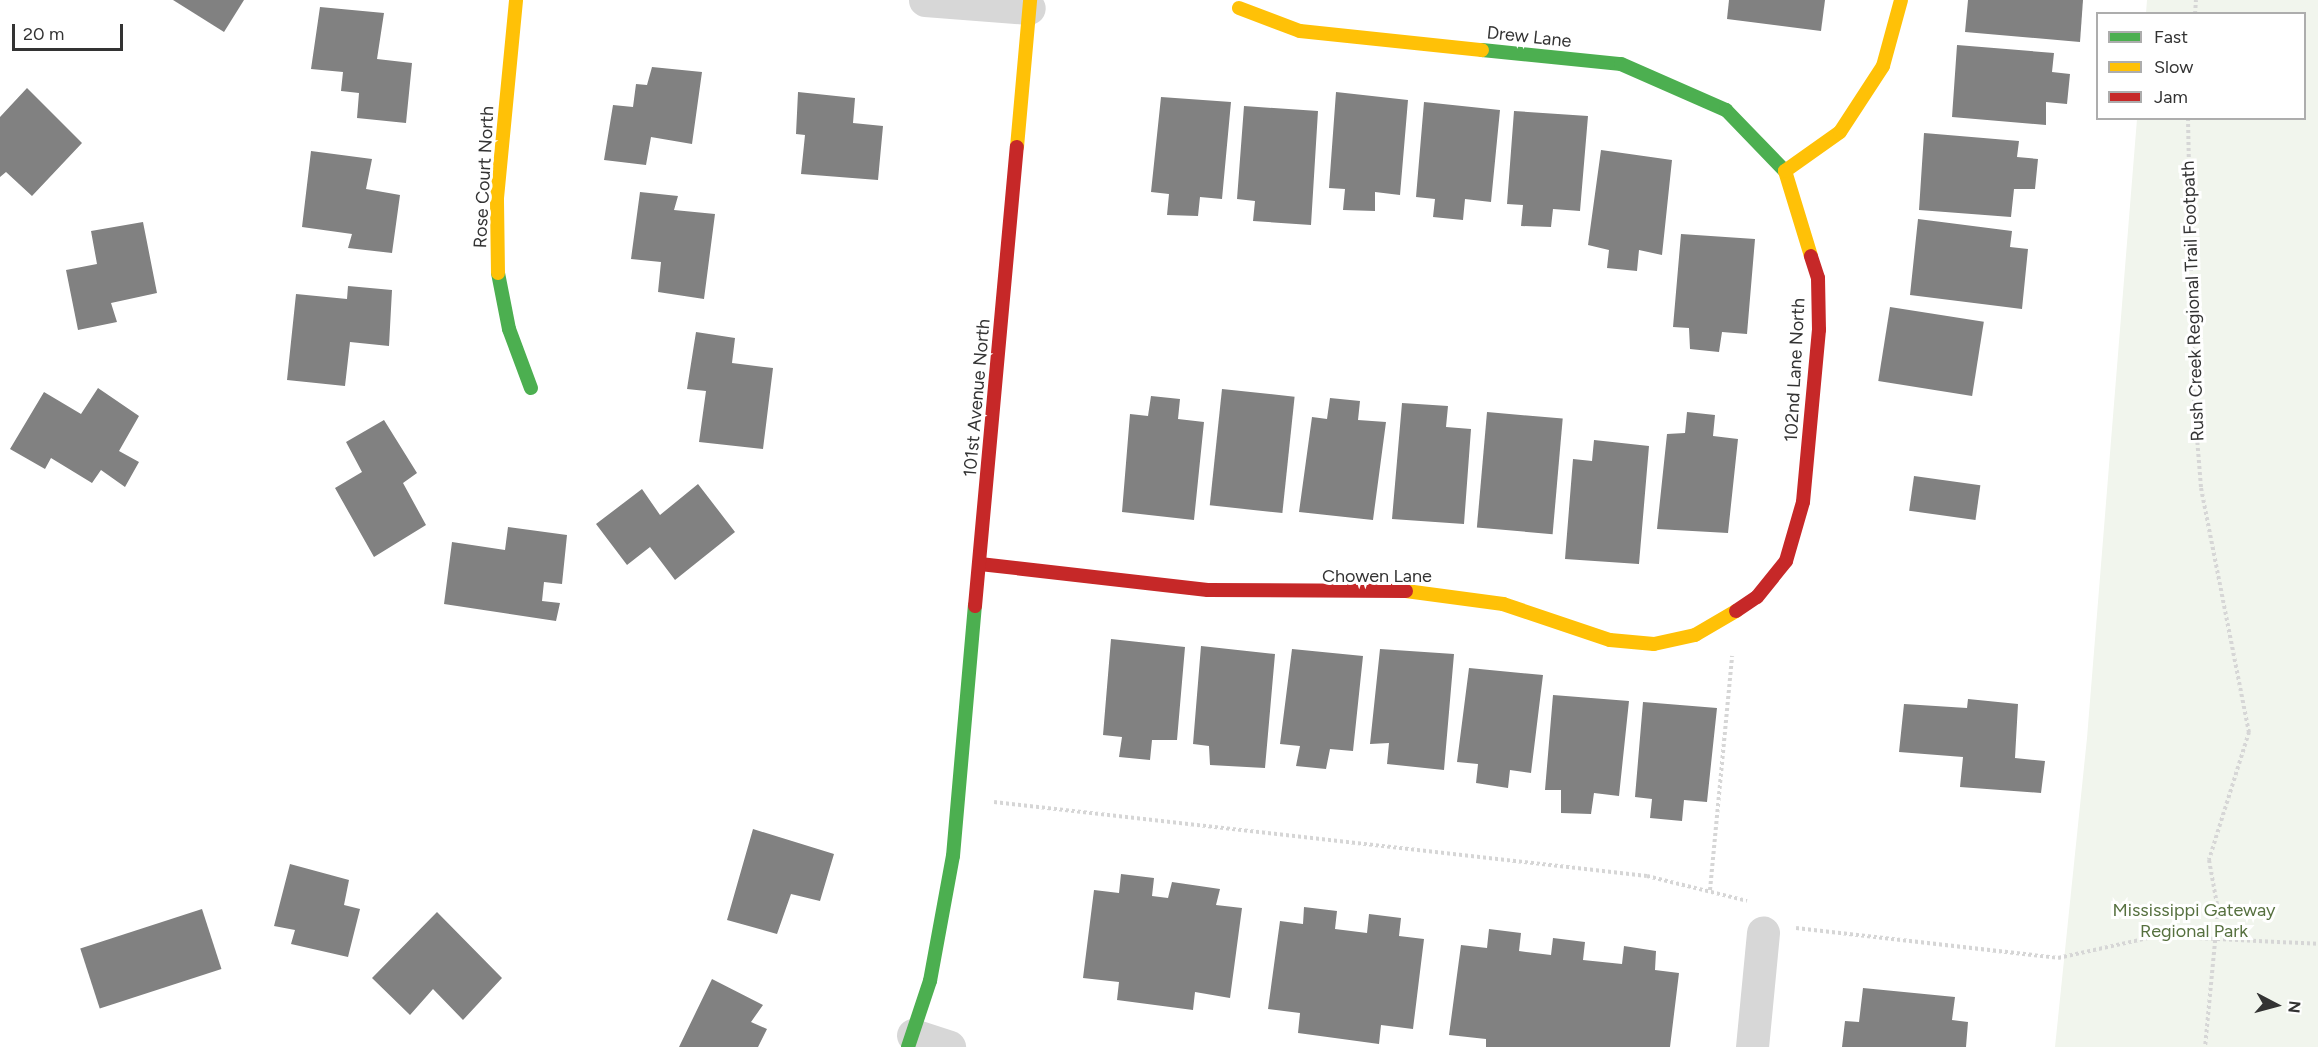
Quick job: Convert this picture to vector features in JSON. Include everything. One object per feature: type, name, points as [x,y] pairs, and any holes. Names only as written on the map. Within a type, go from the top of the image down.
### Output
[{"type":"street","name":"Rose Court North","points":[[516,0],[497,198],[497,265],[510,330],[531,388]]},
{"type":"street","points":[[926,0],[1030,4]]},
{"type":"street","points":[[1785,171],[1840,132],[1883,66],[1901,0]]},
{"type":"street","name":"101st Avenue North","points":[[911,1041],[940,938],[957,798],[1030,4]]},
{"type":"street","name":"Drew Lane","points":[[1239,8],[1300,31],[1621,64],[1726,110],[1785,171]]},
{"type":"street","name":"102nd Lane North","points":[[1757,597],[1786,561],[1803,502],[1819,330],[1818,278],[1785,171]]},
{"type":"street","name":"Chowen Lane","points":[[980,564],[1208,590],[1418,591],[1503,604],[1610,640],[1654,644],[1695,635],[1723,620],[1757,597]]},
{"type":"street","points":[[1752,1047],[1758,918]]},
{"type":"street","points":[[911,1041],[949,1047]]},
{"type":"path","name":"Rush Creek Regional Trail Footpath","points":[[2188,120],[2193,388],[2201,488],[2249,732],[2213,840],[2216,936],[2205,1047]]},
{"type":"path","points":[[1710,890],[1732,675],[1723,620]]},
{"type":"path","points":[[957,798],[1536,862],[1710,890],[1758,918],[1797,928],[2058,958],[2157,936],[2216,936],[2318,944]]},
{"type":"path","points":[[1793,923],[1797,928]]},
{"type":"green space","name":"Mississippi Gateway Regional Park","points":[[2147,0],[2318,0],[2318,1047],[2055,1047],[2087,738],[2137,120],[2306,120],[2306,12],[2146,12]]},
{"type":"building","points":[[173,0],[244,0],[224,32]]},
{"type":"building","points":[[1729,0],[1825,0],[1821,31],[1727,19]]},
{"type":"building","points":[[1968,0],[2083,0],[2080,42],[1965,32]]},
{"type":"building","points":[[320,7],[384,13],[377,59],[412,63],[406,123],[357,118],[359,93],[341,91],[343,72],[311,69]]},
{"type":"building","points":[[1957,45],[2054,53],[2052,72],[2070,74],[2067,104],[2046,102],[2046,125],[1952,117]]},
{"type":"building","points":[[652,67],[702,72],[692,144],[651,137],[646,165],[604,160],[613,105],[633,107],[636,84],[647,85]]},
{"type":"building","points":[[27,88],[82,143],[32,196],[6,172],[0,177],[0,117]]},
{"type":"building","points":[[798,92],[855,98],[853,123],[883,126],[878,180],[801,174],[805,135],[796,134]]},
{"type":"building","points":[[1336,92],[1408,100],[1400,195],[1375,192],[1375,211],[1343,210],[1345,189],[1329,188]]},
{"type":"building","points":[[1161,97],[1231,102],[1222,199],[1200,197],[1198,216],[1167,215],[1169,194],[1151,192]]},
{"type":"building","points":[[1424,102],[1500,110],[1491,202],[1465,199],[1463,220],[1433,217],[1435,199],[1416,197]]},
{"type":"building","points":[[1244,106],[1318,111],[1311,225],[1253,221],[1255,201],[1237,199]]},
{"type":"building","points":[[1514,111],[1588,116],[1580,211],[1553,209],[1551,227],[1521,226],[1523,205],[1507,204]]},
{"type":"building","points":[[1924,133],[2019,141],[2017,157],[2038,159],[2035,189],[2014,189],[2011,217],[1919,210]]},
{"type":"building","points":[[1601,150],[1672,160],[1662,255],[1639,250],[1637,271],[1607,268],[1609,250],[1588,245]]},
{"type":"building","points":[[311,151],[372,159],[366,189],[400,195],[392,253],[348,248],[352,234],[302,227]]},
{"type":"building","points":[[640,192],[678,196],[674,210],[715,214],[704,299],[658,292],[661,262],[631,259]]},
{"type":"building","points":[[1918,219],[2012,231],[2010,247],[2028,249],[2022,309],[1910,295]]},
{"type":"building","points":[[143,222],[157,293],[111,303],[117,322],[78,330],[66,270],[97,264],[91,231]]},
{"type":"building","points":[[1681,234],[1755,239],[1747,334],[1722,332],[1719,352],[1690,349],[1689,328],[1673,327]]},
{"type":"building","points":[[348,286],[392,290],[389,346],[350,342],[345,386],[287,380],[296,294],[347,299]]},
{"type":"building","points":[[1890,307],[1984,322],[1972,396],[1878,381]]},
{"type":"building","points":[[696,332],[735,338],[732,363],[773,368],[763,449],[699,442],[706,391],[687,389]]},
{"type":"building","points":[[98,388],[139,416],[119,451],[139,462],[125,487],[101,470],[92,483],[51,458],[45,469],[10,449],[44,392],[81,414]]},
{"type":"building","points":[[1222,389],[1295,397],[1282,513],[1210,505]]},
{"type":"building","points":[[1151,396],[1180,399],[1178,419],[1204,422],[1194,520],[1122,512],[1130,414],[1148,416]]},
{"type":"building","points":[[1330,398],[1360,401],[1358,420],[1386,422],[1373,520],[1299,512],[1312,417],[1327,419]]},
{"type":"building","points":[[1402,403],[1448,406],[1446,427],[1471,429],[1464,524],[1392,519]]},
{"type":"building","points":[[1487,412],[1563,419],[1553,534],[1477,528]]},
{"type":"building","points":[[1687,412],[1715,415],[1713,436],[1738,439],[1728,533],[1657,529],[1667,434],[1685,433]]},
{"type":"building","points":[[384,420],[417,473],[403,483],[426,525],[374,557],[335,488],[362,472],[346,442]]},
{"type":"building","points":[[1594,440],[1649,446],[1639,564],[1565,559],[1573,459],[1592,461]]},
{"type":"building","points":[[1914,476],[1980,485],[1975,520],[1909,511]]},
{"type":"building","points":[[698,484],[735,532],[675,580],[650,547],[627,565],[596,524],[642,489],[660,515]]},
{"type":"building","points":[[508,527],[567,535],[562,584],[544,582],[542,601],[560,603],[556,621],[444,604],[452,542],[505,550]]},
{"type":"building","points":[[1111,639],[1185,647],[1177,740],[1152,740],[1150,760],[1119,757],[1122,737],[1103,735]]},
{"type":"building","points":[[1201,646],[1275,654],[1265,768],[1210,765],[1209,746],[1193,744]]},
{"type":"building","points":[[1292,649],[1363,656],[1353,751],[1330,749],[1326,769],[1296,766],[1300,746],[1280,744]]},
{"type":"building","points":[[1380,649],[1454,654],[1444,770],[1387,764],[1389,743],[1370,744]]},
{"type":"building","points":[[1469,668],[1543,675],[1531,773],[1510,770],[1508,788],[1476,783],[1478,764],[1457,762]]},
{"type":"building","points":[[1553,695],[1629,701],[1619,796],[1594,793],[1591,814],[1561,813],[1561,790],[1545,790]]},
{"type":"building","points":[[1968,699],[2018,704],[2015,758],[2045,761],[2041,793],[1960,787],[1963,757],[1899,752],[1904,704],[1967,708]]},
{"type":"building","points":[[1643,702],[1717,708],[1707,802],[1684,800],[1682,821],[1650,818],[1652,799],[1635,797]]},
{"type":"building","points":[[753,829],[834,854],[820,901],[791,894],[777,934],[727,920]]},
{"type":"building","points":[[290,864],[349,880],[344,905],[360,909],[348,957],[291,944],[295,930],[274,926]]},
{"type":"building","points":[[1121,874],[1154,878],[1152,896],[1168,898],[1172,882],[1220,889],[1216,905],[1242,908],[1230,998],[1195,992],[1193,1010],[1117,1000],[1119,982],[1083,978],[1094,890],[1119,893]]},
{"type":"building","points":[[1304,907],[1337,911],[1335,929],[1367,933],[1369,914],[1401,918],[1399,936],[1424,939],[1413,1029],[1381,1025],[1379,1044],[1298,1033],[1300,1013],[1268,1009],[1280,921],[1303,924]]},
{"type":"building","points":[[202,909],[221,969],[100,1008],[80,949]]},
{"type":"building","points":[[437,912],[502,978],[463,1020],[433,989],[410,1015],[372,978]]},
{"type":"building","points":[[1489,929],[1521,933],[1519,951],[1551,955],[1553,938],[1585,942],[1583,960],[1622,964],[1624,946],[1656,951],[1655,970],[1679,973],[1670,1047],[1486,1047],[1486,1039],[1449,1035],[1461,945],[1487,948]]},
{"type":"building","points":[[712,979],[763,1005],[751,1022],[767,1029],[758,1047],[679,1047]]},
{"type":"building","points":[[1863,988],[1955,997],[1952,1020],[1968,1022],[1966,1047],[1842,1047],[1845,1021],[1859,1022]]},
{"type":"traffic: fast","points":[[1482,50],[1621,64],[1726,110],[1785,171]]},
{"type":"traffic: fast","points":[[498,273],[509,329],[531,388]]},
{"type":"traffic: fast","points":[[908,1047],[930,981],[953,856],[975,606]]},
{"type":"traffic: slow","points":[[498,273],[497,198],[516,0]]},
{"type":"traffic: slow","points":[[1017,147],[1030,0]]},
{"type":"traffic: slow","points":[[1811,256],[1785,171],[1840,132],[1883,66],[1901,0]]},
{"type":"traffic: slow","points":[[1239,8],[1300,31],[1482,50]]},
{"type":"traffic: slow","points":[[1406,591],[1503,604],[1610,640],[1654,644],[1695,635],[1736,611]]},
{"type":"traffic: jam","points":[[975,606],[1017,147]]},
{"type":"traffic: jam","points":[[1736,611],[1757,597],[1786,561],[1803,502],[1819,330],[1818,278],[1811,256]]},
{"type":"traffic: jam","points":[[980,564],[1208,590],[1406,591]]}]
